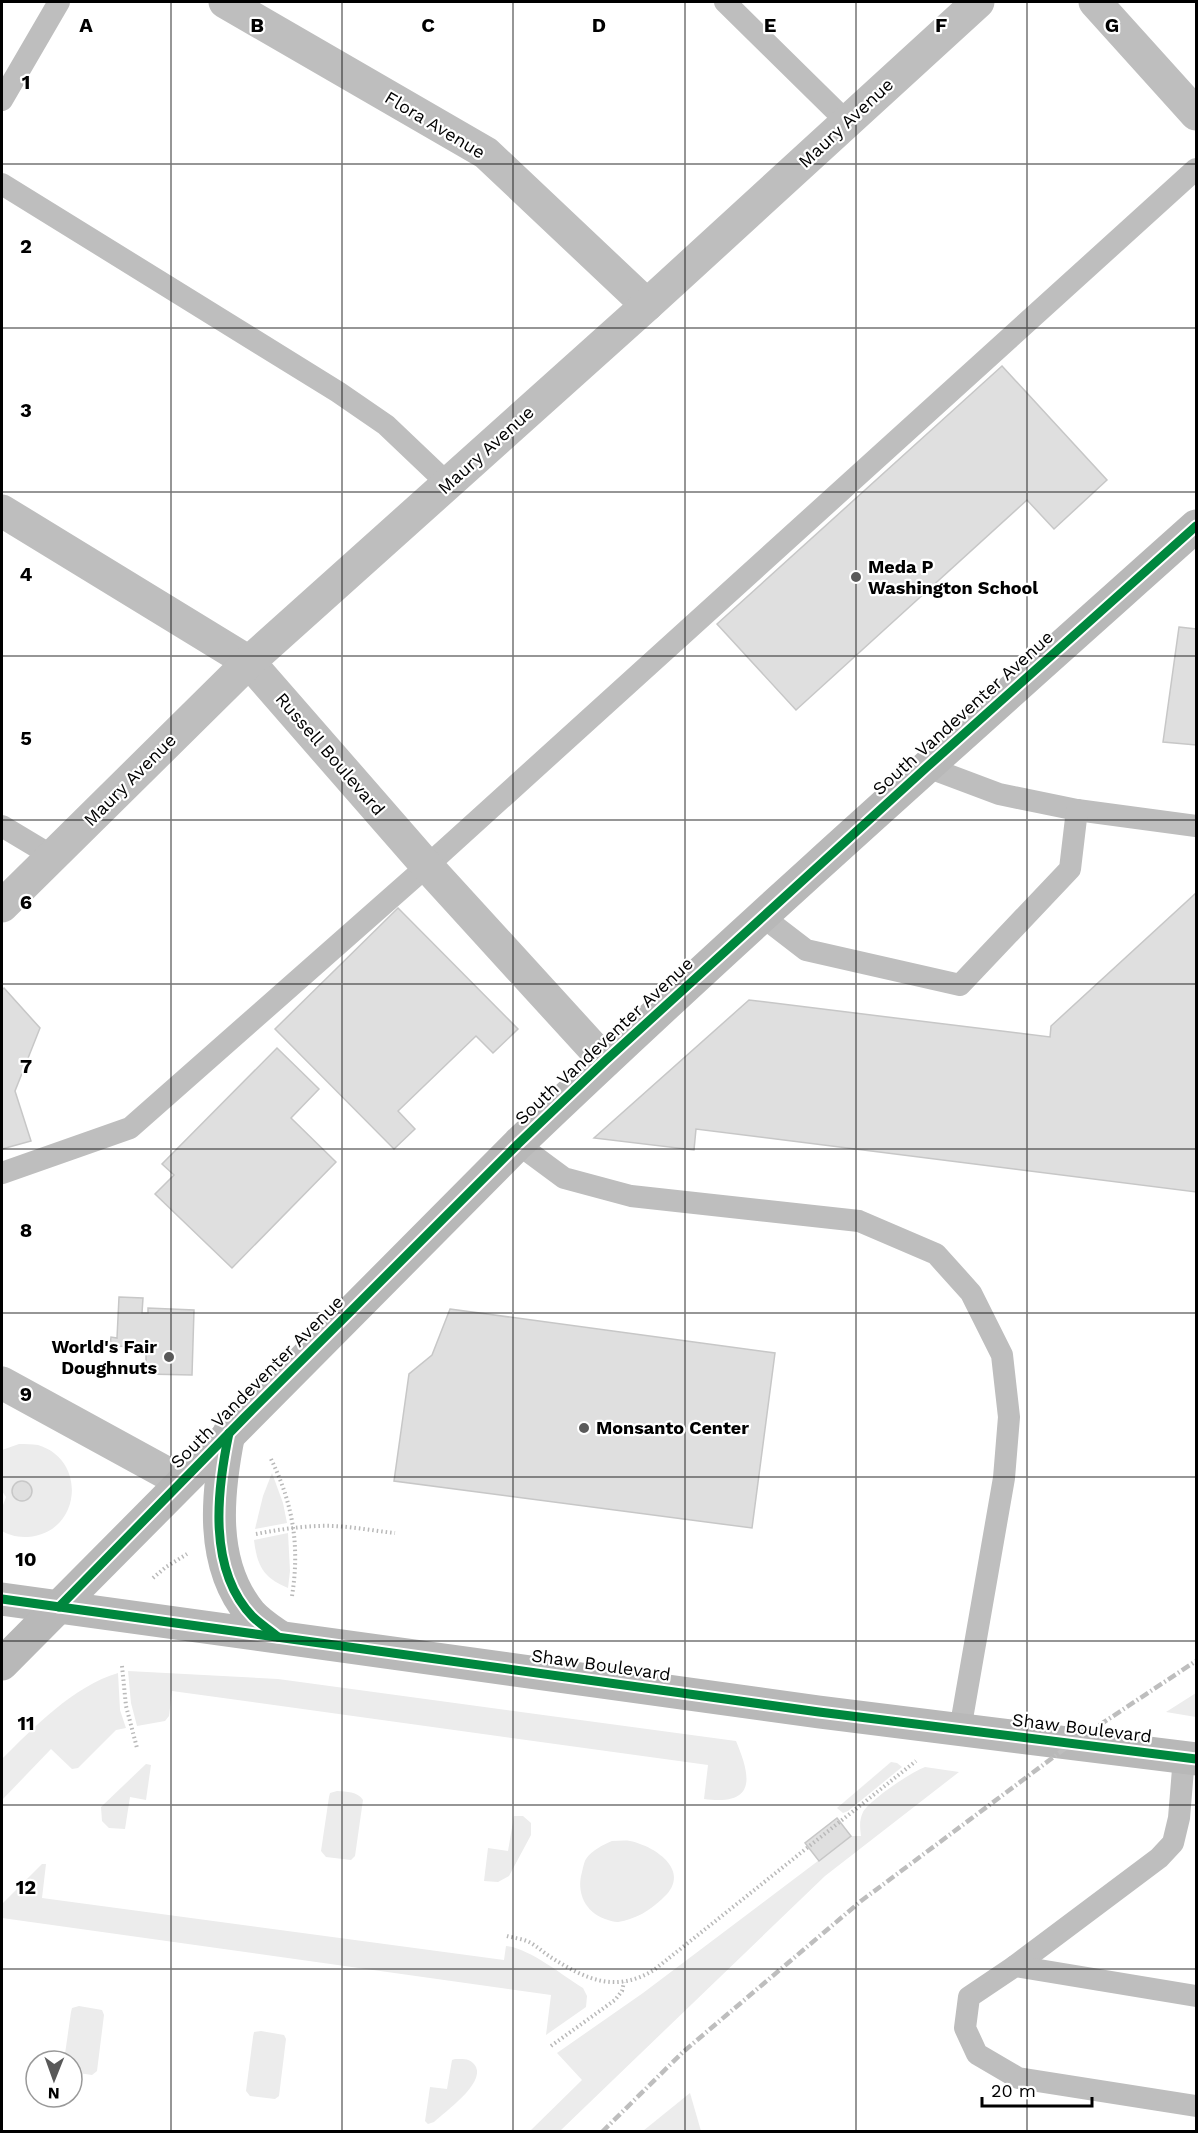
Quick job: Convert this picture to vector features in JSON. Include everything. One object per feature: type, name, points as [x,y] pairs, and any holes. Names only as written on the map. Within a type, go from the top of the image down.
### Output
[{"type":"main road","name":"South Vandeventer Avenue","points":[[2,1664],[181,1481],[518,1144],[605,1061],[927,766],[1197,526]]},
{"type":"main road","points":[[230,1433],[223,1462],[221,1491],[222,1555],[239,1598],[253,1616],[280,1638]]},
{"type":"main road","name":"Shaw Boulevard","points":[[2,1599],[960,1730],[1190,1758]]},
{"type":"street","name":"Flora Avenue","points":[[225,2],[486,153],[647,305]]},
{"type":"street","name":"Maury Avenue","points":[[2,906],[249,662],[647,305],[978,2]]},
{"type":"street","points":[[1095,2],[1197,114]]},
{"type":"street","name":"Russell Boulevard","points":[[2,511],[249,662],[427,866],[605,1061]]},
{"type":"street","points":[[2,1383],[181,1481]]},
{"type":"lane","points":[[2,100],[60,2]]},
{"type":"lane","points":[[725,2],[847,122]]},
{"type":"lane","points":[[2,1173],[130,1128],[427,866],[1197,169]]},
{"type":"lane","points":[[2,184],[338,392],[386,425],[448,484]]},
{"type":"lane","points":[[927,766],[999,794],[1077,810],[1197,826]]},
{"type":"lane","points":[[763,917],[806,950],[960,985],[1070,869],[1077,810]]},
{"type":"lane","points":[[2,826],[52,856]]},
{"type":"lane","points":[[518,1144],[564,1178],[631,1196],[859,1221],[936,1254],[971,1293],[1002,1355],[1009,1417],[1004,1478],[960,1730]]},
{"type":"lane","points":[[1190,1758],[1173,1843],[1159,1858],[1015,1966],[969,1997],[965,2028],[977,2055],[1018,2078],[1197,2106]]},
{"type":"lane","points":[[1015,1966],[1197,1996]]},
{"type":"path","points":[[271,1459],[283,1482],[290,1506],[295,1576],[292,1596]]},
{"type":"path","points":[[248,1536],[293,1527],[335,1526],[395,1533]]},
{"type":"path","points":[[153,1578],[166,1567],[195,1550]]},
{"type":"path","points":[[122,1666],[126,1706],[137,1748]]},
{"type":"path","points":[[507,1936],[528,1941],[577,1973],[602,1983],[642,1978],[918,1760]]},
{"type":"path","points":[[551,2046],[615,2000],[622,1991],[624,1982]]},
{"type":"shaded area","points":[[19,1444],[38,1445],[54,1453],[65,1465],[71,1480],[72,1495],[68,1510],[59,1523],[46,1533],[28,1537],[15,1536],[2,1531],[2,1508],[6,1497],[2,1491],[2,1450]]},
{"type":"shaded area","points":[[272,1473],[283,1503],[287,1523],[255,1529],[263,1496]]},
{"type":"shaded area","points":[[288,1533],[290,1571],[288,1588],[273,1580],[263,1570],[259,1564],[254,1540]]},
{"type":"shaded area","points":[[128,1671],[278,1679],[736,1741],[745,1766],[746,1786],[733,1798],[704,1799],[708,1765],[172,1691],[169,1716],[165,1721],[137,1726],[131,1703]]},
{"type":"shaded area","points":[[118,1673],[120,1710],[126,1728],[116,1730],[78,1768],[72,1769],[51,1749],[2,1800],[2,1759],[41,1721],[70,1697]]},
{"type":"shaded area","points":[[1196,1693],[1196,1717],[1166,1712]]},
{"type":"shaded area","points":[[891,1762],[902,1767],[848,1811],[843,1813],[837,1808]]},
{"type":"shaded area","points":[[146,1764],[151,1765],[146,1800],[130,1797],[125,1829],[109,1828],[102,1821],[101,1807]]},
{"type":"shaded area","points":[[925,1767],[959,1772],[825,1876],[560,2131],[530,2131],[582,2080],[557,2053],[643,1993],[851,1836],[861,1836],[861,1818],[867,1807],[891,1787]]},
{"type":"shaded area","points":[[337,1791],[355,1793],[363,1800],[355,1856],[351,1860],[326,1857],[321,1851],[330,1793]]},
{"type":"shaded area","points":[[514,1816],[523,1816],[531,1823],[531,1835],[509,1876],[498,1882],[484,1881],[488,1848],[508,1851]]},
{"type":"shaded area","points":[[612,1841],[630,1841],[641,1844],[661,1855],[673,1871],[674,1880],[671,1889],[652,1907],[636,1917],[618,1922],[605,1919],[592,1912],[581,1894],[580,1887],[580,1879],[588,1856],[594,1850]]},
{"type":"shaded area","points":[[42,1864],[46,1864],[42,1898],[504,1960],[506,1946],[515,1948],[535,1957],[583,1988],[587,1996],[586,2007],[546,2035],[551,1995],[2,1918],[2,1904]]},
{"type":"shaded area","points":[[79,2006],[102,2010],[104,2015],[97,2071],[92,2075],[84,2074],[84,2049],[66,2049],[72,2008]]},
{"type":"shaded area","points":[[254,2032],[284,2035],[286,2039],[279,2096],[275,2099],[250,2096],[246,2091]]},
{"type":"shaded area","points":[[452,2060],[472,2062],[477,2074],[469,2089],[455,2104],[434,2122],[428,2124],[425,2121],[430,2087],[447,2089]]},
{"type":"shaded area","points":[[690,2093],[701,2131],[643,2131]]},
{"type":"building","name":"Meda P Washington School","points":[[1002,366],[1107,480],[1054,529],[1027,500],[796,710],[717,624]]},
{"type":"building","points":[[1179,627],[1196,629],[1196,745],[1163,742]]},
{"type":"building","points":[[1196,893],[1196,1192],[696,1129],[694,1150],[594,1138],[749,1000],[1050,1037],[1051,1026]]},
{"type":"building","points":[[398,908],[518,1029],[493,1053],[476,1036],[398,1111],[415,1129],[394,1149],[275,1029]]},
{"type":"building","points":[[4,988],[40,1028],[15,1091],[31,1141],[2,1149],[2,990]]},
{"type":"building","points":[[277,1048],[319,1089],[291,1118],[336,1162],[232,1268],[155,1194],[174,1175],[162,1164]]},
{"type":"building","points":[[119,1297],[143,1298],[142,1313],[148,1313],[148,1308],[194,1310],[192,1375],[146,1374],[146,1347],[110,1346],[111,1337],[117,1338]]},
{"type":"building","name":"Monsanto Center","points":[[450,1309],[775,1353],[752,1528],[394,1481],[409,1374],[432,1355]]},
{"type":"building","points":[[22,1481],[29,1484],[32,1491],[29,1498],[22,1501],[15,1498],[12,1491],[15,1484]]},
{"type":"building","points":[[837,1818],[851,1836],[819,1861],[805,1843]]},
{"type":"railway","points":[[602,2132],[683,2052],[861,1901],[1071,1744],[1196,1661]]},
{"type":"cycle path","points":[[59,1607],[245,1417],[518,1144],[605,1061],[927,767],[1196,526]]},
{"type":"cycle path","points":[[229,1433],[219,1504],[222,1553],[228,1576],[238,1598],[253,1617],[278,1637]]},
{"type":"cycle path","points":[[2,1599],[819,1712],[1196,1759]]},
{"type":"place","name":"Meda P Washington School","points":[[856,577]]},
{"type":"place","name":"World's Fair Doughnuts","points":[[169,1357]]},
{"type":"place","name":"Monsanto Center","points":[[584,1428]]}]
